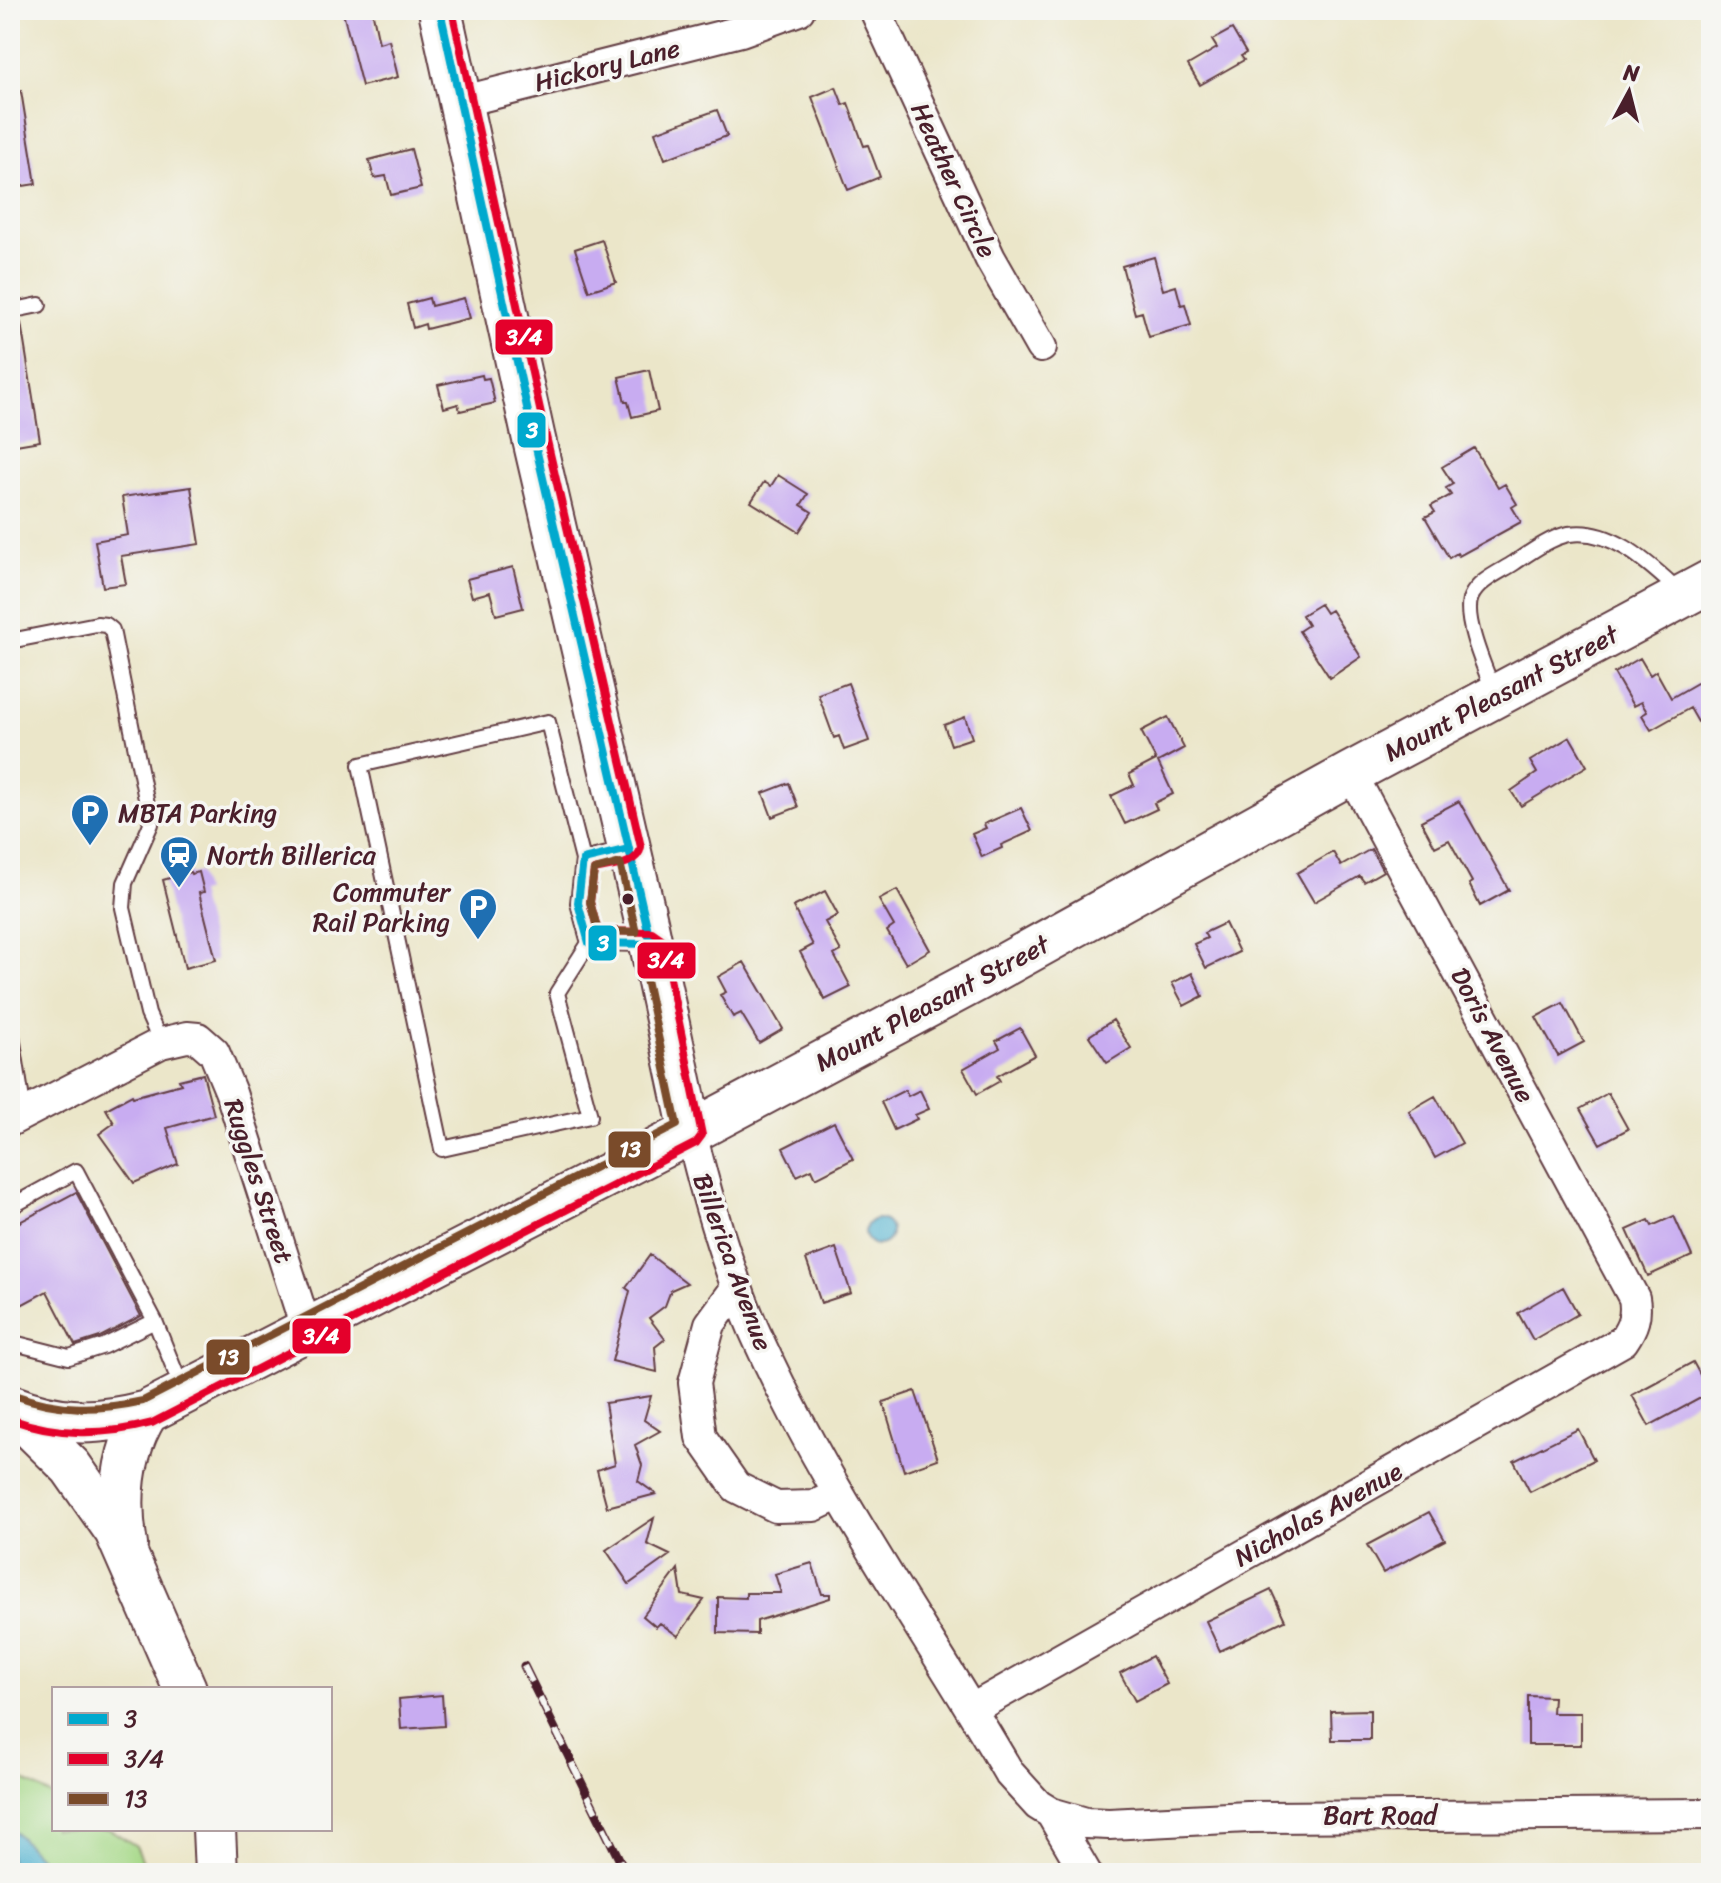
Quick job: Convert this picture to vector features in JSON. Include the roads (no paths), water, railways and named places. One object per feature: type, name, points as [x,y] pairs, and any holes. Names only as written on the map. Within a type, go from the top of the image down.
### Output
[{"type":"main road","name":"Billerica Avenue","points":[[440,10],[691,1132]]},
{"type":"main road","name":"Mount Pleasant Street","points":[[10,1407],[63,1422],[97,1423],[147,1412],[691,1132],[977,980],[1351,773],[1697,588]]},
{"type":"main road","points":[[10,1407],[71,1467],[107,1515],[127,1550],[184,1687]]},
{"type":"main road","points":[[127,1550],[122,1526],[122,1486],[130,1444],[147,1412]]},
{"type":"main road","points":[[214,1831],[216,1873]]},
{"type":"street","name":"Hickory Lane","points":[[460,102],[741,31],[799,10]]},
{"type":"street","name":"Heather Circle","points":[[875,10],[990,258],[1041,347]]},
{"type":"street","name":"Doris Avenue","points":[[1351,773],[1634,1298]]},
{"type":"street","name":"Ruggles Street","points":[[161,1043],[187,1037],[198,1038],[214,1052],[231,1093],[307,1331]]},
{"type":"street","points":[[17,1117],[161,1043]]},
{"type":"street","name":"Billerica Avenue","points":[[691,1132],[713,1218],[737,1287],[771,1367],[839,1494],[1009,1773],[1038,1805],[1051,1813],[1086,1873]]},
{"type":"street","points":[[737,1287],[710,1324],[694,1383],[701,1437],[736,1487],[776,1507],[814,1506],[839,1494]]},
{"type":"street","name":"Nicholas Avenue","points":[[972,1709],[1623,1341],[1635,1320],[1634,1298]]},
{"type":"street","name":"Bart Road","points":[[1051,1813],[1086,1823],[1109,1824],[1248,1817],[1711,1814]]},
{"type":"lane","points":[[10,311],[39,305]]},
{"type":"lane","points":[[1496,696],[1473,628],[1469,611],[1471,597],[1480,584],[1521,558],[1566,534],[1602,537],[1697,588]]},
{"type":"lane","points":[[10,641],[97,624],[106,625],[112,630],[151,824],[125,883],[123,908],[148,1014],[161,1043]]},
{"type":"lane","points":[[548,722],[583,860],[578,903],[589,943],[557,993],[590,1116],[442,1149],[360,765],[548,722]]},
{"type":"lane","points":[[583,860],[629,849]]},
{"type":"lane","points":[[589,943],[651,944]]},
{"type":"lane","points":[[10,1023],[17,1117]]},
{"type":"lane","points":[[10,1207],[76,1171],[155,1321],[184,1393]]},
{"type":"lane","points":[[10,1342],[69,1357],[104,1346],[155,1321]]},
{"type":"water","points":[[878,1219],[887,1223],[891,1232],[887,1241],[878,1245],[869,1241],[865,1232],[869,1223]]},
{"type":"water","points":[[10,1829],[17,1834],[54,1873],[10,1873]]},
{"type":"railway","points":[[524,1666],[626,1873]]},
{"type":"place","name":"MBTA Parking","points":[[90,847]]},
{"type":"place","name":"North Billerica","points":[[179,889]]},
{"type":"place","name":"Commuter Rail Parking","points":[[478,941]]}]
